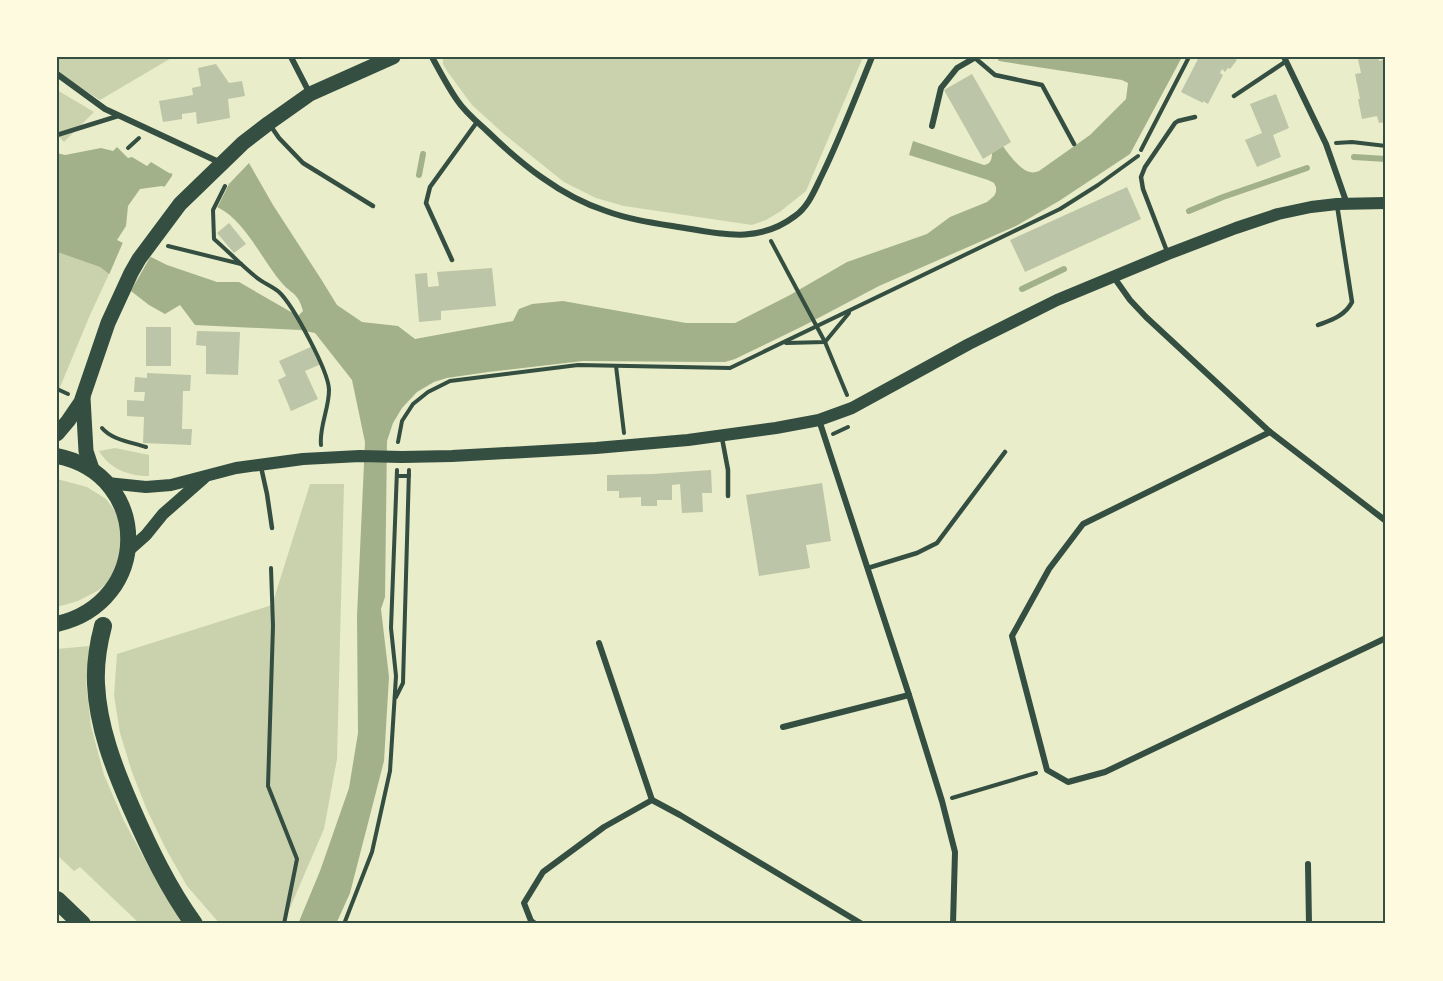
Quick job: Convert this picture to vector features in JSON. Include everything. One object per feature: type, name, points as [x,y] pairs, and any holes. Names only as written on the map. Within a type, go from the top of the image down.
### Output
[{"type":"highway","points":[[57,456],[80,462],[92,470],[114,492],[125,514],[129,539],[128,551],[110,601],[98,646],[96,683],[101,720],[115,767],[151,850],[176,897],[194,924]]},
{"type":"highway","points":[[57,624],[83,616],[95,608],[115,587],[121,575]]},
{"type":"highway","points":[[57,900],[82,924]]},
{"type":"main road","points":[[57,434],[68,422],[83,398],[108,323],[122,292],[143,254],[180,204],[243,143],[310,94],[393,57]]},
{"type":"main road","points":[[107,483],[155,487],[236,468],[303,459],[559,451],[626,446],[776,428],[819,420],[852,408],[969,344],[1057,300],[1168,254],[1278,214],[1311,207],[1386,203]]},
{"type":"main road","points":[[83,398],[86,452],[92,470]]},
{"type":"main road","points":[[128,551],[147,535],[163,514],[207,476]]},
{"type":"street","points":[[291,57],[310,94]]},
{"type":"street","points":[[432,57],[457,100],[477,122],[506,148],[553,184],[579,199],[628,218],[705,232],[753,235],[766,232],[786,222],[798,215],[808,203],[835,146],[872,57]]},
{"type":"street","points":[[932,126],[941,88],[957,68],[975,57]]},
{"type":"street","points":[[1285,60],[1326,144],[1342,204]]},
{"type":"street","points":[[57,74],[105,109],[221,163]]},
{"type":"street","points":[[1113,276],[1146,318],[1270,432],[1386,521]]},
{"type":"street","points":[[819,420],[909,695],[956,852],[953,924]]},
{"type":"street","points":[[1270,432],[1083,524],[1050,569],[1012,636],[1047,770],[1068,782],[1105,772],[1386,638]]},
{"type":"street","points":[[598,643],[652,800],[862,924]]},
{"type":"street","points":[[783,727],[909,695]]},
{"type":"street","points":[[533,923],[524,903],[543,872],[604,827],[652,800]]},
{"type":"street","points":[[1308,864],[1309,924]]},
{"type":"lane","points":[[975,57],[995,75],[1042,85],[1074,144]]},
{"type":"lane","points":[[1234,96],[1285,60]]},
{"type":"lane","points":[[57,135],[118,116]]},
{"type":"lane","points":[[1168,254],[1143,189],[1141,177],[1145,167],[1175,123],[1195,117]]},
{"type":"lane","points":[[452,260],[426,203],[430,187],[477,122]]},
{"type":"lane","points":[[269,123],[279,138],[303,164],[373,206]]},
{"type":"lane","points":[[1318,325],[1342,315],[1352,302],[1342,204]]},
{"type":"lane","points":[[721,435],[728,470],[728,496]]},
{"type":"lane","points":[[867,568],[917,553],[938,543],[1005,452]]},
{"type":"lane","points":[[261,464],[272,528]]},
{"type":"path","points":[[394,701],[403,683],[408,476],[401,457],[398,437],[402,421],[413,404],[428,392],[450,381],[578,365],[730,368],[1060,209],[1098,185],[1137,157],[1189,57]]},
{"type":"path","points":[[1326,144],[1352,142],[1386,146]]},
{"type":"path","points":[[227,181],[213,210],[214,239],[258,278],[279,292],[291,308],[323,366],[329,390],[320,437]]},
{"type":"path","points":[[766,232],[825,342],[847,394]]},
{"type":"path","points":[[168,246],[242,264]]},
{"type":"path","points":[[783,343],[825,342],[851,310]]},
{"type":"path","points":[[616,366],[626,446]]},
{"type":"path","points":[[101,425],[107,433],[146,447]]},
{"type":"path","points":[[344,924],[372,852],[390,771],[396,676],[391,628],[397,476],[401,457]]},
{"type":"path","points":[[397,476],[408,476]]},
{"type":"path","points":[[271,568],[273,626],[268,786],[297,859],[284,924]]},
{"type":"path","points":[[942,801],[1047,770]]},
{"type":"shaded area","points":[[57,57],[173,57],[100,100],[57,73]]},
{"type":"shaded area","points":[[443,57],[863,57],[806,191],[781,211],[752,225],[624,206],[596,198],[564,182],[472,105],[447,71],[443,64]]},
{"type":"shaded area","points":[[996,57],[1182,57],[1130,154],[1059,201],[1016,226],[879,286],[735,359],[725,362],[583,361],[447,378],[434,382],[417,392],[402,408],[393,423],[387,441],[385,597],[381,609],[389,677],[384,761],[350,893],[336,924],[298,924],[320,871],[349,788],[358,733],[357,616],[365,442],[352,380],[315,333],[300,330],[195,325],[180,305],[165,314],[149,305],[100,267],[57,252],[57,153],[65,155],[101,148],[113,151],[117,147],[128,158],[132,157],[147,166],[151,162],[169,173],[229,184],[249,163],[337,305],[362,322],[398,326],[415,339],[513,321],[519,309],[532,304],[563,301],[686,323],[735,323],[847,262],[927,234],[950,217],[987,202],[994,196],[996,187],[988,180],[909,155],[913,141],[984,165],[988,164],[992,154],[965,80],[1003,146],[1022,168],[1031,172],[1039,171],[1090,135],[1126,99],[1128,83],[1122,80],[999,61]],"holes":[[[162,186],[205,202],[229,214],[281,282],[297,297],[303,311],[298,316],[239,282],[217,282],[167,265],[117,240],[126,226],[128,206],[140,189]]]},
{"type":"shaded area","points":[[57,90],[94,112],[64,142],[57,135]]},
{"type":"shaded area","points":[[57,252],[100,267],[109,274],[58,392]]},
{"type":"shaded area","points":[[115,448],[149,455],[149,476],[134,475],[114,467],[99,451]]},
{"type":"shaded area","points":[[57,479],[87,487],[106,499],[118,515],[123,554],[112,578],[99,590],[78,601],[57,607]]},
{"type":"shaded area","points":[[310,484],[344,484],[337,759],[324,829],[283,924],[220,924],[187,886],[147,810],[132,772],[120,733],[114,695],[117,654],[272,605]]},
{"type":"shaded area","points":[[89,646],[86,682],[91,726],[104,775],[124,821],[150,869],[187,924],[140,924],[80,867],[74,871],[57,855],[57,649]]},
{"type":"pier","points":[[173,170],[209,177],[229,184],[216,210],[163,189],[172,176]]},
{"type":"pier","points":[[124,240],[152,254],[129,294],[108,277]]},
{"type":"building","points":[[1199,57],[1236,57],[1237,60],[1225,72],[1222,69],[1220,73],[1223,75],[1208,104],[1181,92]]},
{"type":"building","points":[[1378,57],[1379,61],[1386,59],[1386,122],[1379,123],[1377,116],[1362,119],[1355,74],[1361,73],[1358,59]]},
{"type":"building","points":[[216,64],[229,83],[242,81],[245,96],[228,99],[230,118],[197,124],[196,112],[182,114],[182,119],[163,122],[159,101],[193,95],[192,88],[201,86],[198,68]]},
{"type":"building","points":[[972,74],[1011,142],[983,159],[944,90]]},
{"type":"building","points":[[1276,94],[1289,128],[1273,135],[1281,157],[1257,167],[1245,140],[1262,133],[1250,104]]},
{"type":"building","points":[[1127,187],[1141,219],[1025,272],[1010,240]]},
{"type":"building","points":[[229,223],[246,244],[234,253],[217,233]]},
{"type":"building","points":[[492,268],[496,306],[441,311],[441,320],[419,322],[415,274],[427,273],[428,287],[439,286],[437,272]]},
{"type":"building","points":[[146,327],[171,327],[171,366],[146,366]]},
{"type":"building","points":[[197,331],[240,332],[238,375],[206,374],[206,346],[196,345]]},
{"type":"building","points":[[313,346],[321,364],[305,371],[318,399],[291,411],[278,380],[286,376],[279,361]]},
{"type":"building","points":[[147,373],[191,375],[190,391],[183,391],[182,429],[192,429],[191,445],[143,443],[144,417],[127,416],[127,400],[144,401],[145,392],[134,392],[135,377],[147,378]]},
{"type":"building","points":[[711,470],[712,493],[702,493],[703,512],[682,513],[680,484],[672,485],[672,500],[657,500],[657,506],[641,506],[641,497],[619,498],[619,491],[607,491],[607,475]]},
{"type":"building","points":[[822,483],[831,541],[806,545],[810,568],[759,576],[746,495]]},
{"type":"waterway","points":[[419,175],[423,154]]},
{"type":"waterway","points":[[1354,157],[1386,159]]},
{"type":"waterway","points":[[1189,211],[1307,168]]},
{"type":"waterway","points":[[1022,289],[1064,269]]}]
